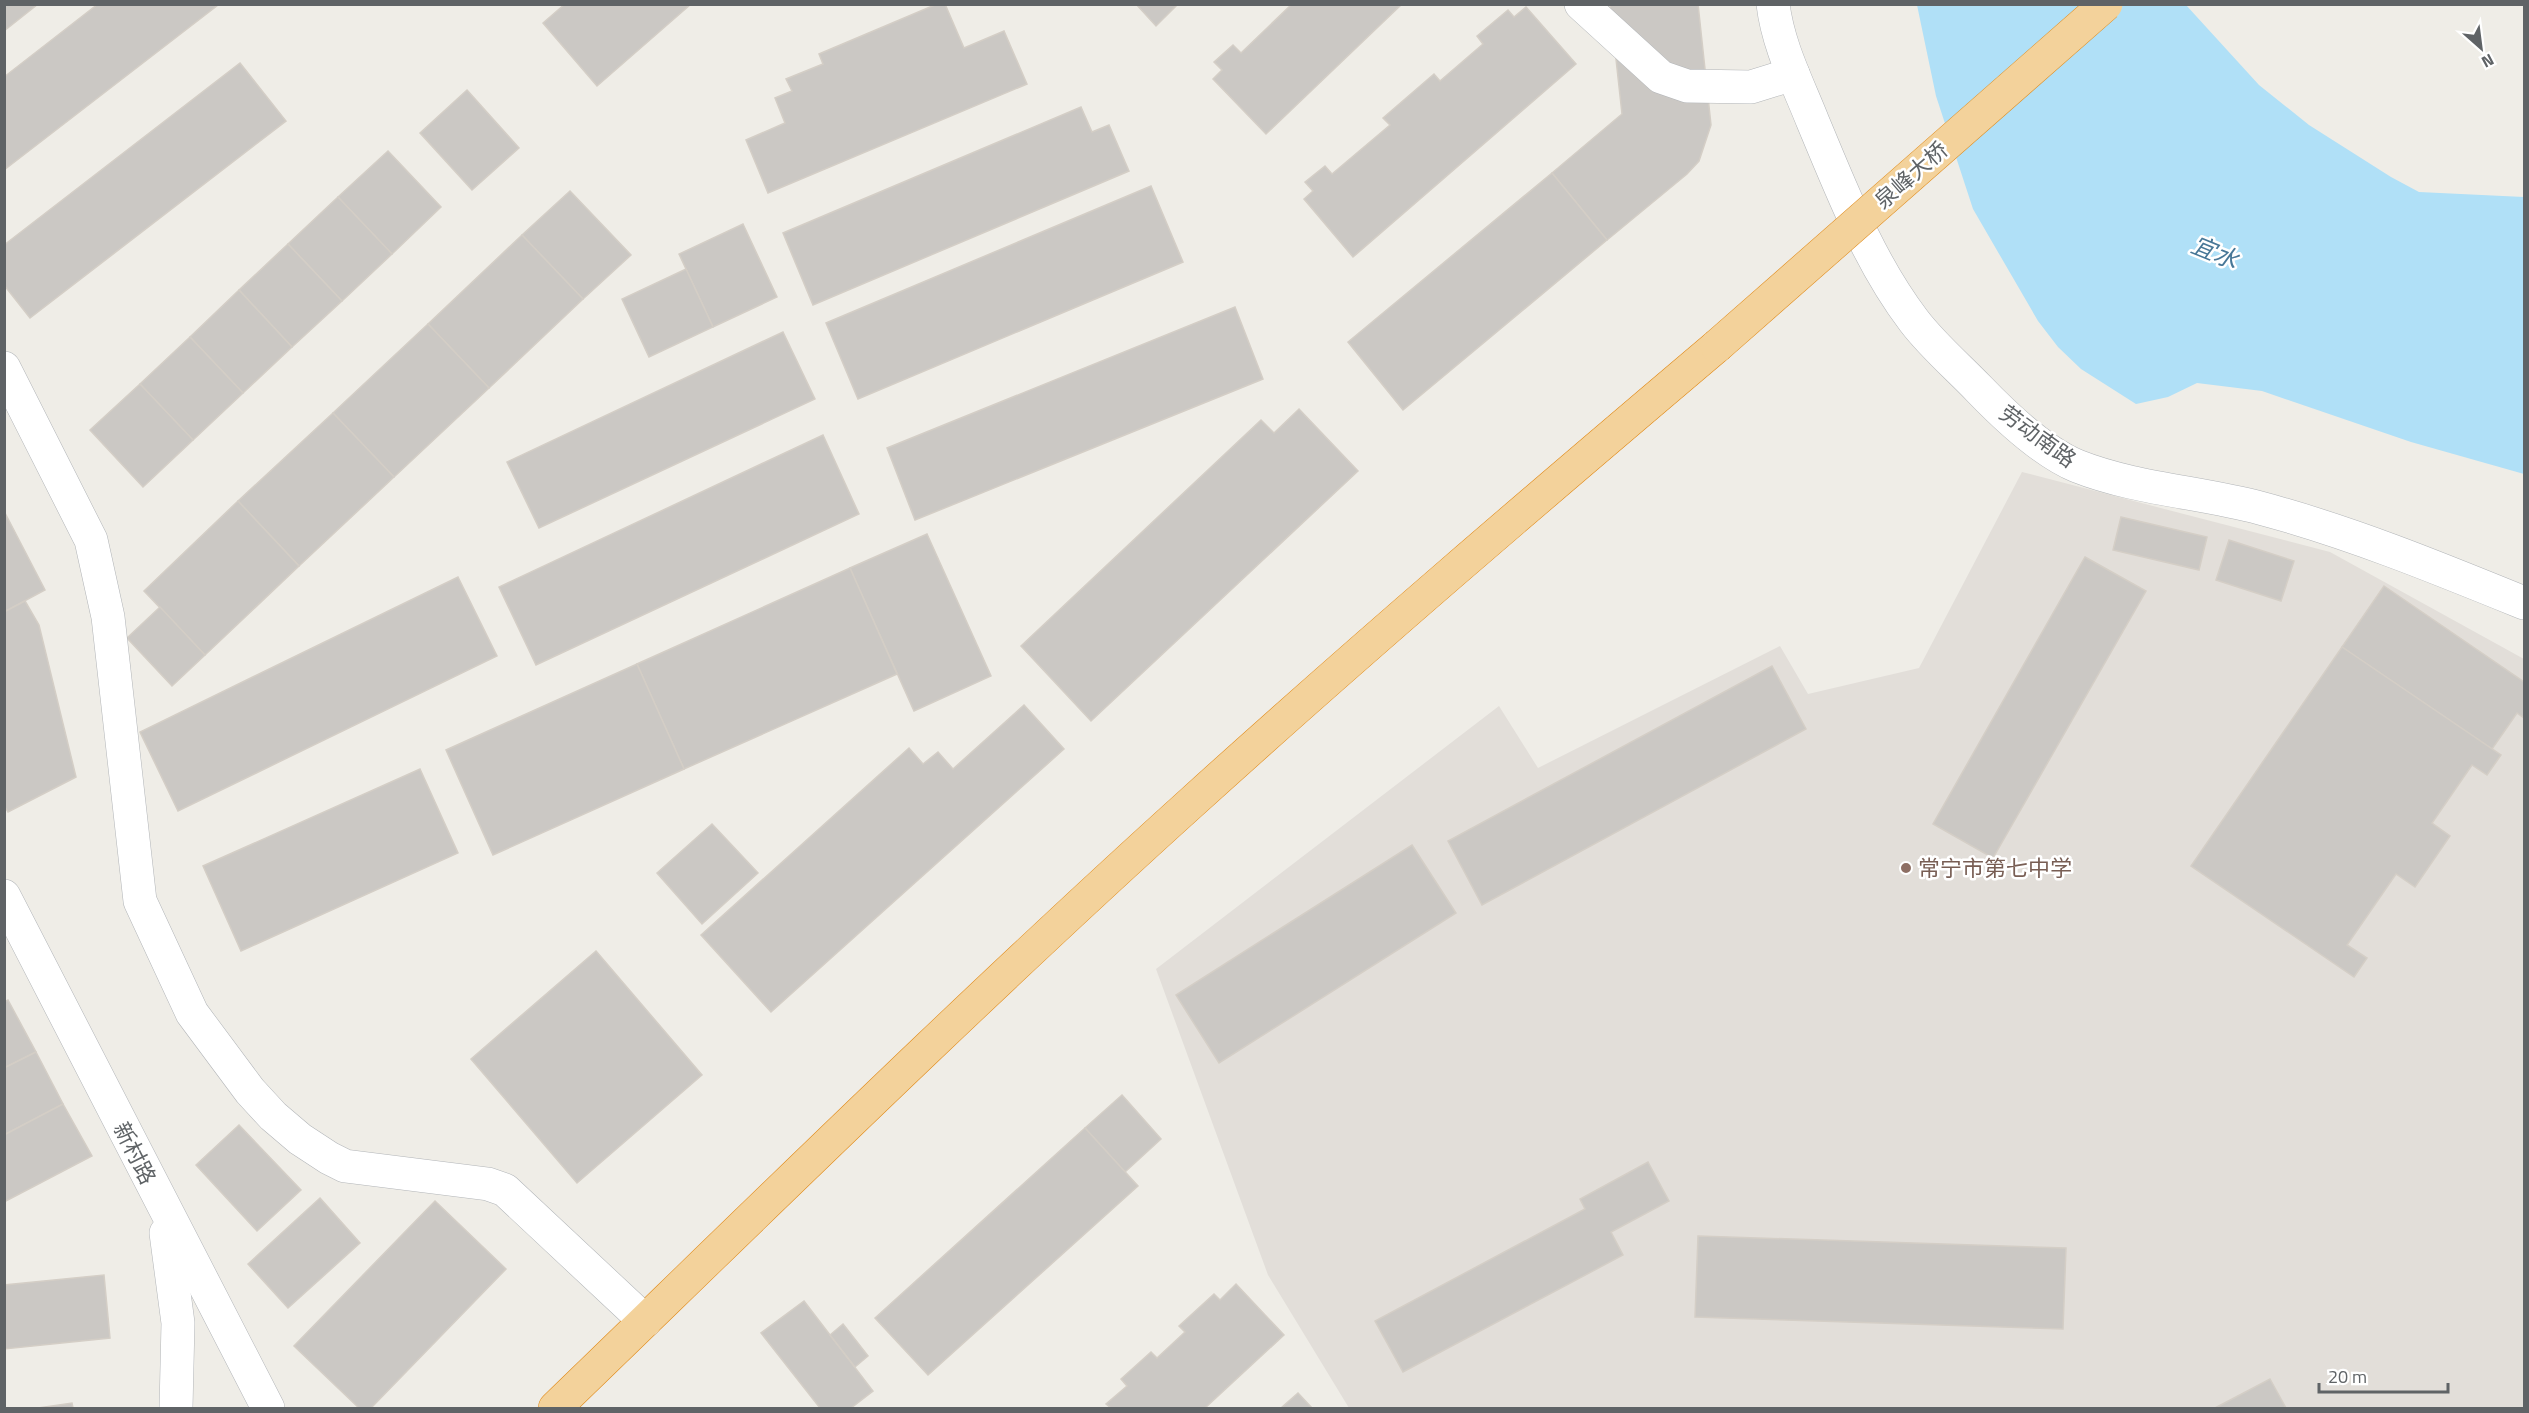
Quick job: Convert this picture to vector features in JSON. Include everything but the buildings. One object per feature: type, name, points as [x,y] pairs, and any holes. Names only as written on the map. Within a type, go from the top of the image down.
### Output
[{"type":"highway","name":"泉峰大桥","points":[[555,1408],[948,1029],[1190,804],[1467,558],[1717,346],[2106,4]]},
{"type":"street","points":[[1581,4],[1661,77],[1687,86],[1751,87],[1793,74]]},
{"type":"street","name":"劳动南路","points":[[1773,4],[1776,26],[1793,74],[1848,207],[1883,276],[1916,323],[1995,405],[2053,451],[2076,465],[2111,477],[2256,507],[2292,517],[2446,571],[2524,603]]},
{"type":"street","points":[[4,368],[91,540],[108,617],[140,901],[192,1013],[250,1091],[273,1116],[300,1139],[345,1166],[488,1184],[505,1190],[645,1321]]},
{"type":"street","name":"新村路","points":[[4,896],[268,1408]]},
{"type":"street","points":[[157,1196],[170,1248],[178,1323],[176,1408]]},
{"type":"shaded area","name":"常宁市第七中学","points":[[2022,472],[2330,552],[2524,659],[2524,1408],[1349,1408],[1268,1275],[1156,969],[1499,706],[1538,768],[1780,646],[1808,694],[1919,668]]},
{"type":"water","name":"宜水","points":[[1917,5],[2186,5],[2259,85],[2309,125],[2391,177],[2419,192],[2524,197],[2524,474],[2411,442],[2262,391],[2197,383],[2168,397],[2136,404],[2081,369],[2058,347],[2038,321],[1973,209],[1936,96]]},
{"type":"place","name":"常宁市第七中学","points":[[1906,868]]}]
